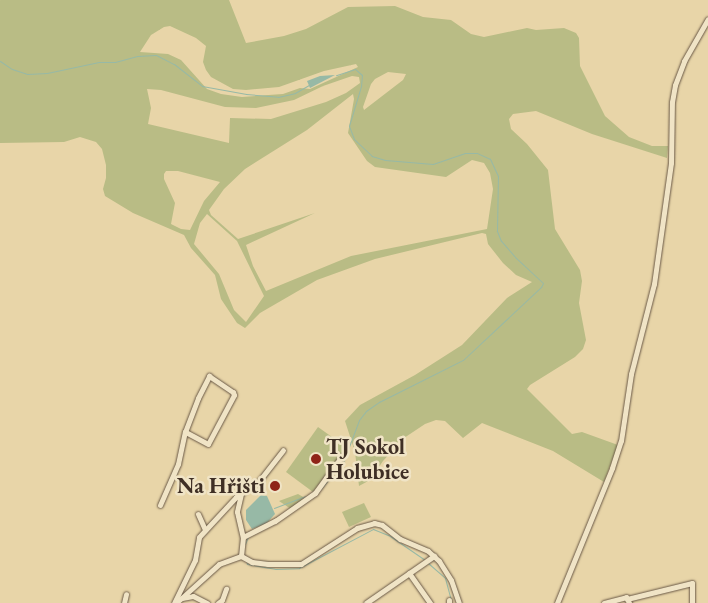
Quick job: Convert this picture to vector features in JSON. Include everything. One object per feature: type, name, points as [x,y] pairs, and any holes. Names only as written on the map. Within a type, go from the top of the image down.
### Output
[{"type":"street","points":[[557,603],[612,468],[621,441],[630,374],[654,284],[671,163],[672,102],[684,61],[708,19]]},
{"type":"street","points":[[160,505],[178,464],[185,432],[209,376],[233,392],[234,395],[208,444],[185,432]]},
{"type":"street","points":[[177,602],[195,560],[199,537],[216,516],[241,494],[259,482],[283,450]]},
{"type":"street","points":[[243,537],[275,521],[315,493],[342,456]]},
{"type":"street","points":[[241,494],[237,512],[243,537],[241,556]]},
{"type":"street","points":[[198,514],[205,530]]},
{"type":"street","points":[[177,602],[219,564],[241,556],[252,562],[300,564],[369,523],[382,525],[400,539],[419,546],[434,556],[444,567],[451,580],[459,603]]},
{"type":"street","points":[[366,603],[434,556]]},
{"type":"street","points":[[409,573],[430,603]]},
{"type":"street","points":[[604,603],[626,597],[628,601],[692,583],[692,603]]},
{"type":"street","points":[[218,603],[222,600],[226,588]]},
{"type":"street","points":[[124,603],[126,594]]},
{"type":"street","points":[[177,602],[193,596],[206,603]]},
{"type":"green space","points":[[0,0],[229,0],[246,43],[284,36],[306,29],[348,7],[395,6],[423,17],[451,20],[471,34],[484,37],[527,28],[536,30],[564,28],[576,33],[579,38],[580,66],[605,116],[629,137],[652,146],[668,146],[667,158],[592,134],[536,111],[513,114],[509,119],[511,129],[527,144],[548,170],[555,229],[580,270],[582,281],[579,303],[586,340],[583,349],[575,357],[530,385],[527,389],[572,434],[582,432],[618,445],[604,482],[553,451],[482,423],[463,438],[445,421],[436,420],[425,424],[404,438],[383,461],[370,480],[359,486],[355,452],[345,421],[360,405],[415,375],[462,345],[507,298],[532,282],[516,275],[503,263],[488,244],[486,234],[482,233],[375,259],[317,280],[260,313],[245,328],[237,323],[221,299],[215,275],[191,248],[184,235],[133,213],[105,196],[103,189],[106,178],[106,165],[102,149],[96,142],[80,137],[64,142],[0,143]],"holes":[[[170,26],[196,38],[206,46],[203,62],[206,70],[211,77],[233,89],[246,90],[279,87],[324,71],[356,64],[358,67],[310,89],[300,88],[283,94],[242,97],[221,94],[207,89],[181,60],[168,54],[140,52],[151,35],[164,27]],[[388,72],[406,74],[403,80],[364,110],[363,107],[371,84],[375,79]],[[352,76],[359,77],[360,83],[346,93],[326,102],[271,119],[230,118],[229,143],[148,124],[151,108],[147,89],[161,90],[225,107],[256,108],[294,100],[323,86]],[[353,94],[354,99],[348,133],[367,161],[375,167],[446,177],[472,160],[484,163],[490,173],[493,189],[487,229],[351,256],[266,291],[253,266],[246,245],[315,213],[238,239],[211,215],[209,210],[224,189],[245,169],[307,130]],[[166,171],[178,171],[220,182],[204,201],[190,230],[181,229],[171,224],[175,203],[164,179]],[[207,214],[237,241],[264,296],[246,322],[234,310],[219,274],[194,244],[200,223]]]},
{"type":"green space","name":"TJ Sokol Holubice","points":[[318,427],[346,447],[313,492],[286,472]]},
{"type":"green space","points":[[298,494],[305,498],[291,509],[279,501]]},
{"type":"green space","points":[[364,503],[371,517],[349,527],[342,512]]},
{"type":"shaded area","points":[[335,75],[310,88],[307,81],[320,76]]},
{"type":"shaded area","points":[[261,495],[267,496],[275,514],[266,524],[252,529],[246,520],[246,510]]},
{"type":"waterway","points":[[0,61],[12,69],[27,74],[47,73],[99,62],[115,62],[137,56],[156,55],[174,64],[202,86],[246,94],[278,97],[295,93],[309,85]]},
{"type":"waterway","points":[[320,490],[344,460],[359,420],[366,411],[379,402],[463,360],[543,283],[501,241],[497,231],[498,176],[490,159],[477,153],[465,153],[433,164],[385,160],[372,156],[354,139],[349,126],[361,86],[362,75],[355,69],[336,75]]},
{"type":"waterway","points":[[274,508],[305,496]]},
{"type":"waterway","points":[[246,560],[247,564],[275,569],[299,568],[373,529],[390,536],[425,560]]},
{"type":"waterway","points":[[245,544],[248,537]]},
{"type":"waterway","points":[[428,563],[445,578],[451,600]]},
{"type":"place","name":"TJ Sokol Holubice","points":[[316,459]]},
{"type":"place","name":"Na Hřišti","points":[[275,486]]}]
